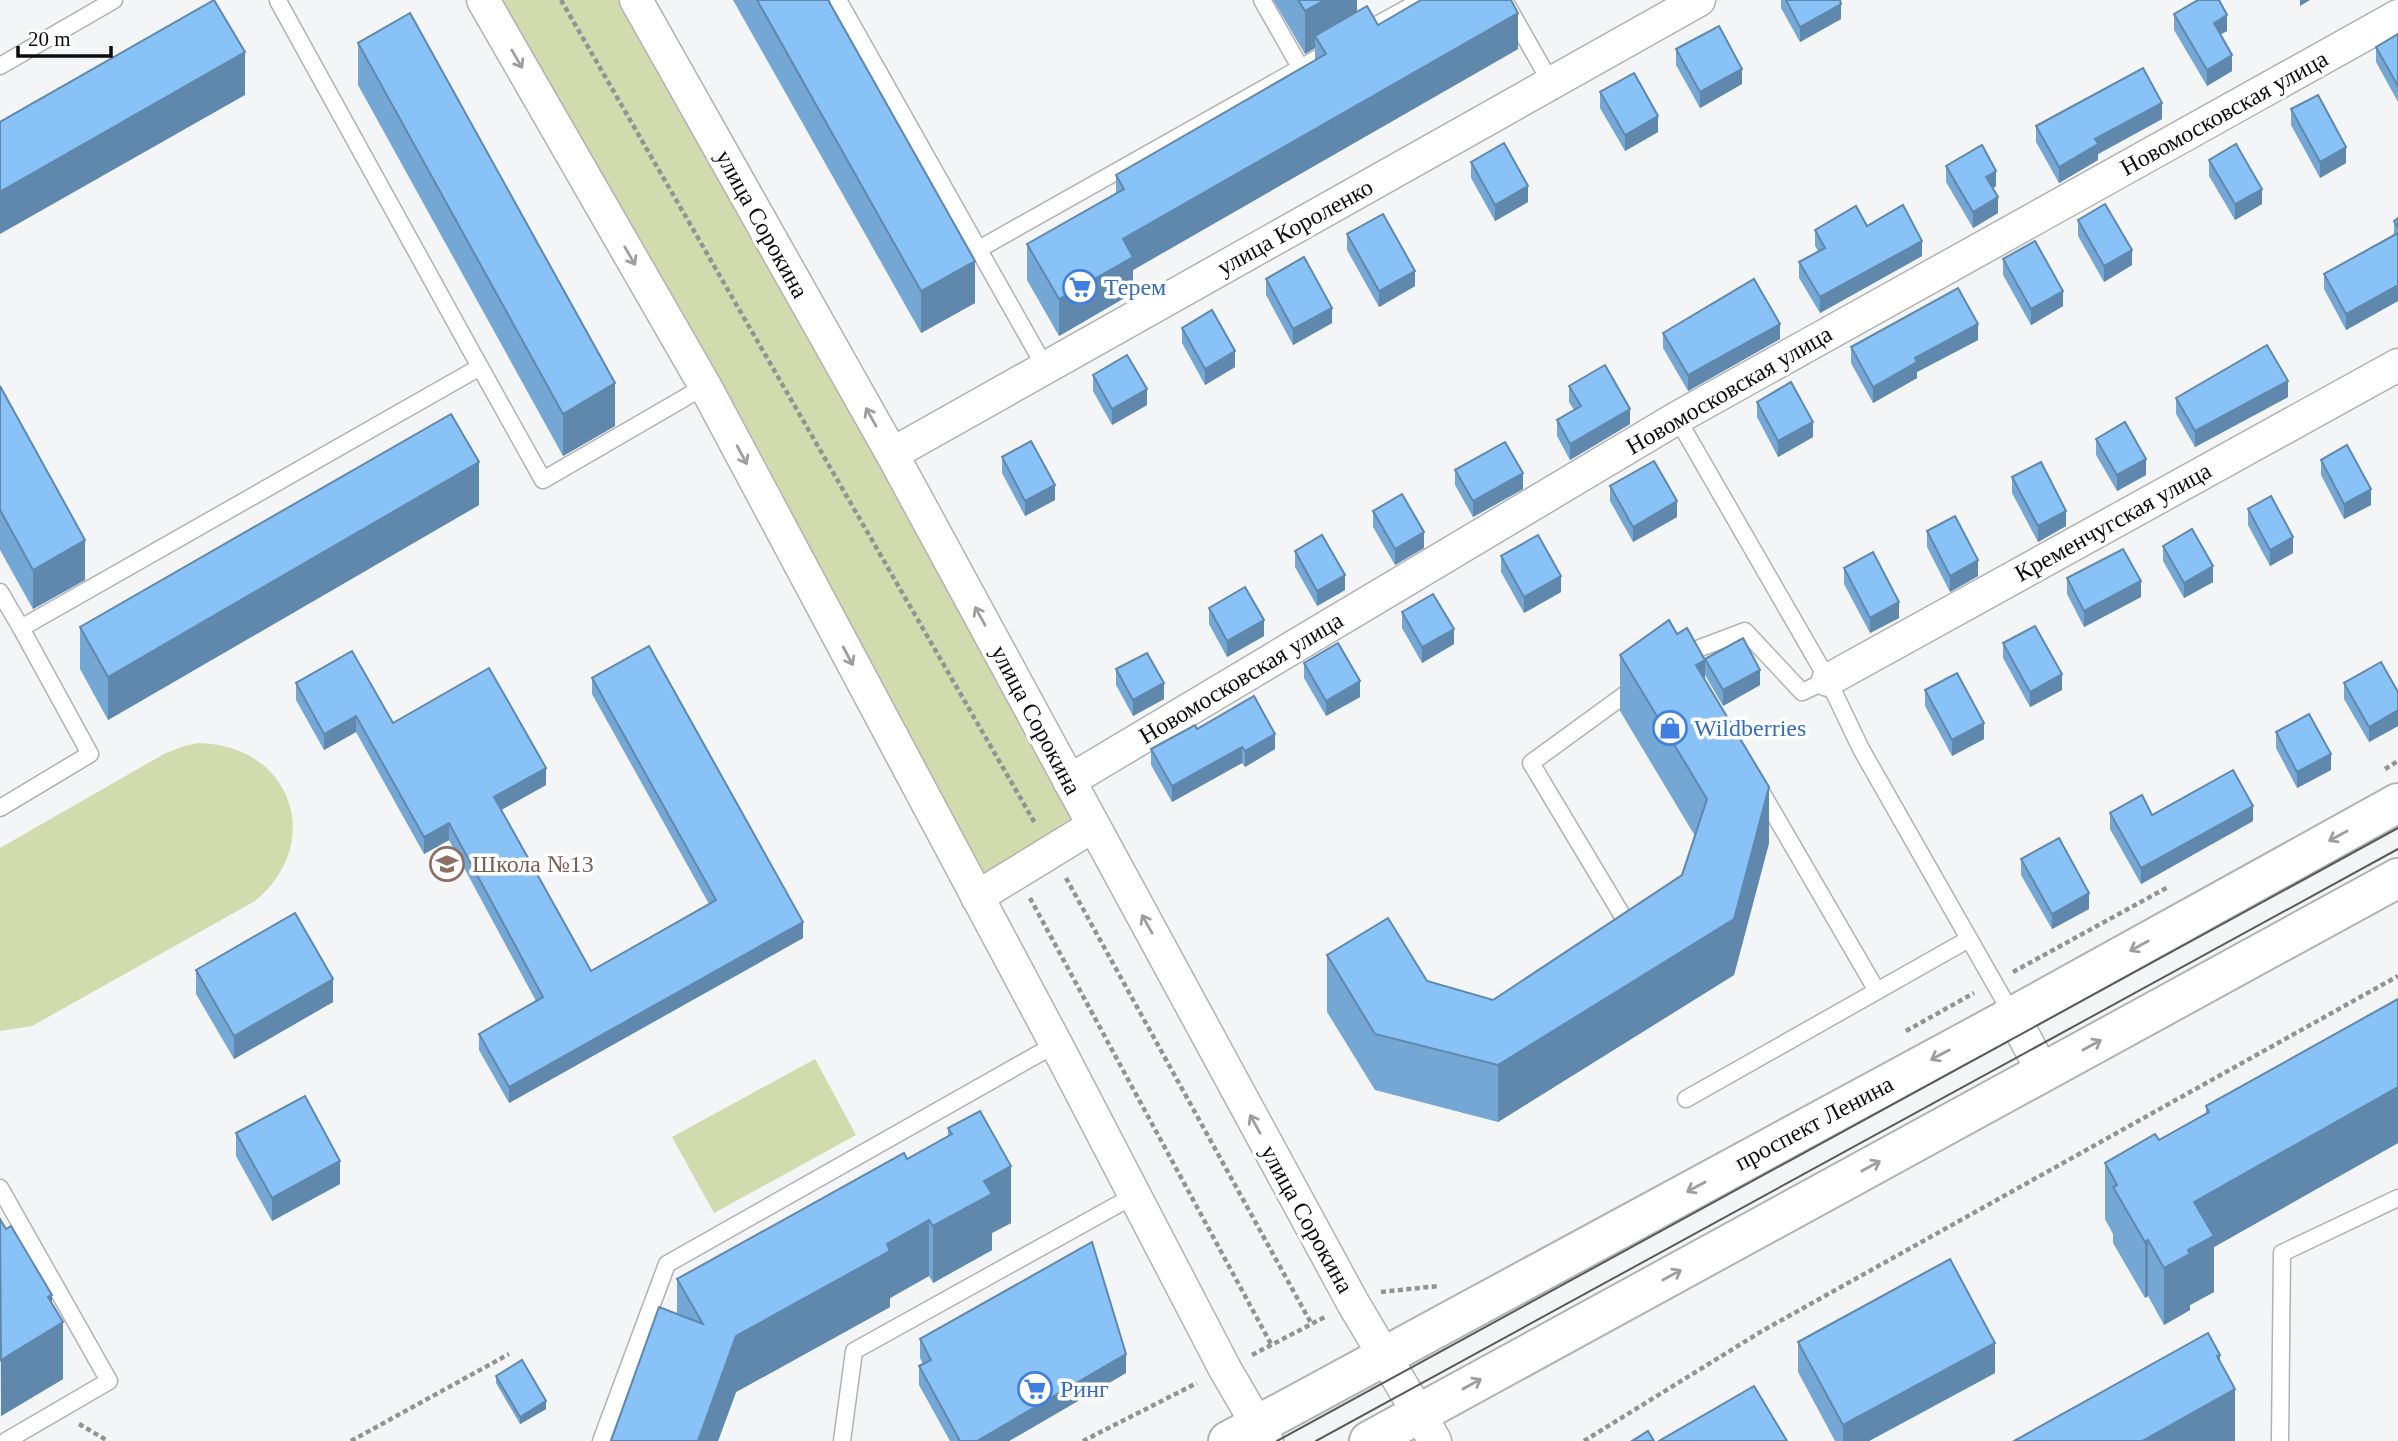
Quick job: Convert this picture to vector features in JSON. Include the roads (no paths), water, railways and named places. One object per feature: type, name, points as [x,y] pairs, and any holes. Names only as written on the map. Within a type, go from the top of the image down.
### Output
[{"type":"main road","name":"проспект Ленина","points":[[1251,1435],[1384,1355],[2013,1016],[2398,803]]},
{"type":"main road","points":[[1369,1441],[1427,1427],[2043,1072],[2398,878]]},
{"type":"street","points":[[483,0],[705,386],[1135,1195],[1225,1369],[1251,1435]]},
{"type":"street","name":"улица Сорокина","points":[[636,0],[892,454],[1353,1303],[1427,1427]]},
{"type":"street","name":"улица Короленко","points":[[892,454],[1699,0]]},
{"type":"street","name":"Новомосковская улица","points":[[1069,781],[1677,418],[2398,16]]},
{"type":"street","name":"Кременчугская улица","points":[[1828,680],[2398,365]]},
{"type":"street","points":[[977,897],[1093,826]]},
{"type":"street","points":[[2013,1016],[2043,1072]]},
{"type":"lane","points":[[0,66],[114,0]]},
{"type":"lane","points":[[278,0],[544,480],[705,386]]},
{"type":"lane","points":[[838,0],[1045,367]]},
{"type":"lane","points":[[1262,0],[1300,67]]},
{"type":"lane","points":[[979,249],[1422,0]]},
{"type":"lane","points":[[1504,0],[1551,83]]},
{"type":"lane","points":[[21,628],[480,367]]},
{"type":"lane","points":[[1677,418],[1828,680],[1861,749],[2013,1016]]},
{"type":"lane","points":[[0,592],[90,754],[0,808]]},
{"type":"lane","points":[[1680,661],[1745,631],[1802,692],[1828,680]]},
{"type":"lane","points":[[1631,930],[1531,763],[1649,677]]},
{"type":"lane","points":[[1751,774],[1877,991]]},
{"type":"lane","points":[[1686,1098],[1969,939]]},
{"type":"lane","points":[[601,1441],[667,1264],[1056,1044]]},
{"type":"lane","points":[[0,1188],[109,1381],[6,1441]]},
{"type":"lane","points":[[842,1441],[854,1351],[1135,1195]]},
{"type":"lane","points":[[2280,1441],[2282,1253],[2398,1198]]},
{"type":"tram line","points":[[1277,1441],[2398,828]]},
{"type":"tram line","points":[[1316,1441],[2398,849]]},
{"type":"place","name":"Терем","points":[[1080,287]]},
{"type":"place","name":"Wildberries","points":[[1670,728]]},
{"type":"place","name":"Школа №13","points":[[447,864]]},
{"type":"place","name":"Ринг","points":[[1035,1389]]}]
